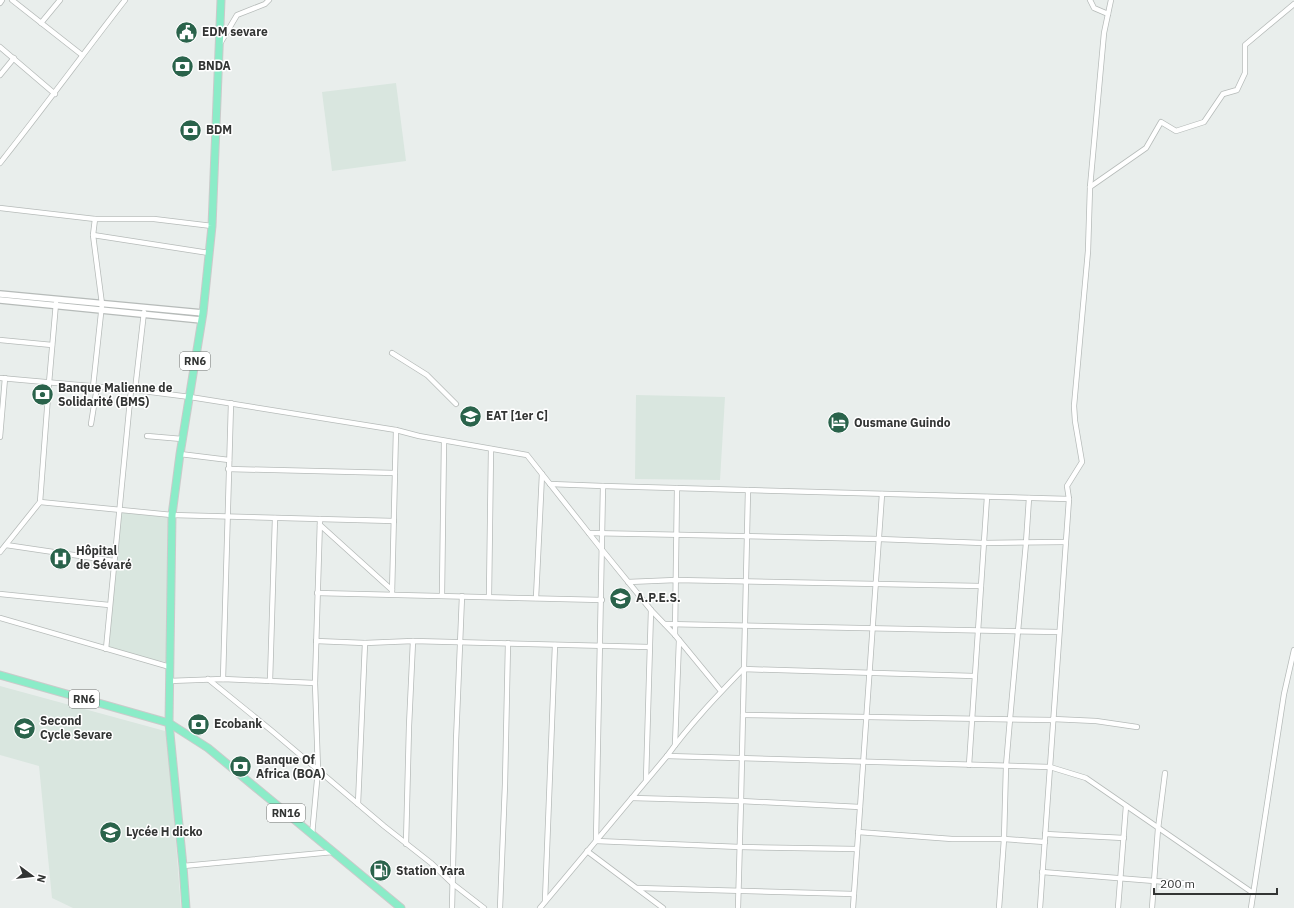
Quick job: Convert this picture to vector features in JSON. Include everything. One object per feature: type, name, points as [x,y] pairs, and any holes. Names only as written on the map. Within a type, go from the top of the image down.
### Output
[{"type":"main road","name":"RN6","points":[[0,675],[168,723],[172,515],[182,439],[202,316],[212,226],[222,0]]},
{"type":"main road","name":"RN16","points":[[168,723],[208,748],[401,908]]},
{"type":"main road","points":[[168,723],[186,908]]},
{"type":"street","points":[[12,0],[82,55]]},
{"type":"street","points":[[41,23],[60,0]]},
{"type":"street","points":[[0,163],[55,94],[82,55],[125,0]]},
{"type":"street","points":[[220,44],[237,15],[265,4],[269,0]]},
{"type":"street","points":[[1090,0],[1094,8],[1108,14]]},
{"type":"street","points":[[1040,908],[1069,499],[1067,486],[1082,462],[1074,406],[1088,251],[1090,187],[1104,33],[1111,0]]},
{"type":"street","points":[[1090,187],[1146,148],[1161,122],[1176,131],[1204,122],[1223,94],[1237,90],[1245,73],[1245,45],[1294,4]]},
{"type":"street","points":[[0,47],[55,94]]},
{"type":"street","points":[[0,74],[14,58]]},
{"type":"street","points":[[0,208],[95,219],[154,218],[212,226]]},
{"type":"street","points":[[91,424],[102,306],[93,235],[95,219]]},
{"type":"street","points":[[93,235],[209,253]]},
{"type":"street","points":[[0,294],[56,302]]},
{"type":"street","points":[[0,300],[56,302],[202,316]]},
{"type":"street","points":[[0,552],[40,502],[48,383],[56,302]]},
{"type":"street","points":[[106,649],[119,510],[144,311]]},
{"type":"street","points":[[0,340],[52,345]]},
{"type":"street","points":[[392,353],[427,375],[456,404]]},
{"type":"street","points":[[0,437],[3,378],[133,390],[231,403],[396,430],[444,441],[527,455],[651,610],[675,635],[722,691]]},
{"type":"street","points":[[223,679],[231,403]]},
{"type":"street","points":[[392,592],[396,430]]},
{"type":"street","points":[[147,436],[182,439]]},
{"type":"street","points":[[442,595],[444,441]]},
{"type":"street","points":[[489,596],[492,449]]},
{"type":"street","points":[[180,454],[229,460]]},
{"type":"street","points":[[228,469],[395,473]]},
{"type":"street","points":[[536,598],[542,473]]},
{"type":"street","points":[[550,484],[1069,499]]},
{"type":"street","points":[[596,841],[604,486]]},
{"type":"street","points":[[675,635],[677,488]]},
{"type":"street","points":[[738,908],[748,490]]},
{"type":"street","points":[[853,908],[882,494]]},
{"type":"street","points":[[969,765],[986,497]]},
{"type":"street","points":[[999,908],[1004,839],[1006,766],[1029,498]]},
{"type":"street","points":[[40,502],[172,515],[394,521]]},
{"type":"street","points":[[270,681],[275,518]]},
{"type":"street","points":[[312,835],[318,770],[315,683],[320,519]]},
{"type":"street","points":[[320,525],[392,592]]},
{"type":"street","points":[[589,533],[879,539],[983,543],[1065,542]]},
{"type":"street","points":[[6,546],[114,561]]},
{"type":"street","points":[[628,582],[676,580],[980,586]]},
{"type":"street","points":[[317,593],[392,592],[462,596],[602,600]]},
{"type":"street","points":[[0,594],[109,605]]},
{"type":"street","points":[[452,908],[456,741],[462,596]]},
{"type":"street","points":[[646,780],[651,610]]},
{"type":"street","points":[[0,618],[170,667]]},
{"type":"street","points":[[665,624],[1059,632]]},
{"type":"street","points":[[675,745],[679,640]]},
{"type":"street","points":[[316,641],[365,643],[414,641],[649,647]]},
{"type":"street","points":[[406,844],[409,726],[414,641]]},
{"type":"street","points":[[358,804],[365,643]]},
{"type":"street","points":[[500,908],[505,784],[508,643]]},
{"type":"street","points":[[545,901],[555,645]]},
{"type":"street","points":[[1251,908],[1284,694],[1294,650]]},
{"type":"street","points":[[540,908],[675,745],[743,669],[974,676]]},
{"type":"street","points":[[208,679],[406,844],[431,863],[453,884],[484,908]]},
{"type":"street","points":[[170,681],[223,679],[315,683]]},
{"type":"street","points":[[743,715],[1053,719],[1096,721],[1137,727]]},
{"type":"street","points":[[667,756],[1050,767],[1086,778],[1253,893]]},
{"type":"street","points":[[1152,908],[1158,829],[1165,772]]},
{"type":"street","points":[[632,798],[741,801],[860,808]]},
{"type":"street","points":[[1118,908],[1126,806]]},
{"type":"street","points":[[858,832],[952,839],[1004,839],[1045,842]]},
{"type":"street","points":[[1045,834],[1124,838]]},
{"type":"street","points":[[596,841],[740,847],[857,849]]},
{"type":"street","points":[[587,851],[663,908]]},
{"type":"street","points":[[183,866],[333,852]]},
{"type":"street","points":[[1042,872],[1192,884]]},
{"type":"street","points":[[637,888],[854,894]]},
{"type":"shaded area","points":[[396,83],[406,161],[332,171],[322,92]]},
{"type":"shaded area","points":[[636,395],[725,397],[720,480],[635,479]]},
{"type":"shaded area","points":[[119,512],[168,517],[166,662],[107,649]]},
{"type":"shaded area","name":"Lycée H dicko","points":[[0,686],[165,731],[168,740],[181,908],[73,908],[52,898],[39,766],[0,755]]},
{"type":"place","name":"EDM sevare","points":[[187,32]]},
{"type":"place","name":"BNDA","points":[[182,66]]},
{"type":"place","name":"BDM","points":[[190,130]]},
{"type":"place","name":"Banque Malienne de Solidarité (BMS)","points":[[43,395]]},
{"type":"place","name":"EAT [1er C]","points":[[471,416]]},
{"type":"place","name":"Ousmane Guindo","points":[[838,423]]},
{"type":"place","name":"Hôpital de Sévaré","points":[[61,558]]},
{"type":"place","name":"A.P.E.S.","points":[[621,598]]},
{"type":"place","name":"Ecobank","points":[[198,724]]},
{"type":"place","name":"Second Cycle Sevare","points":[[24,728]]},
{"type":"place","name":"Banque Of Africa (BOA)","points":[[241,767]]},
{"type":"place","name":"Lycée H dicko","points":[[110,832]]},
{"type":"place","name":"Station Yara","points":[[380,871]]}]
